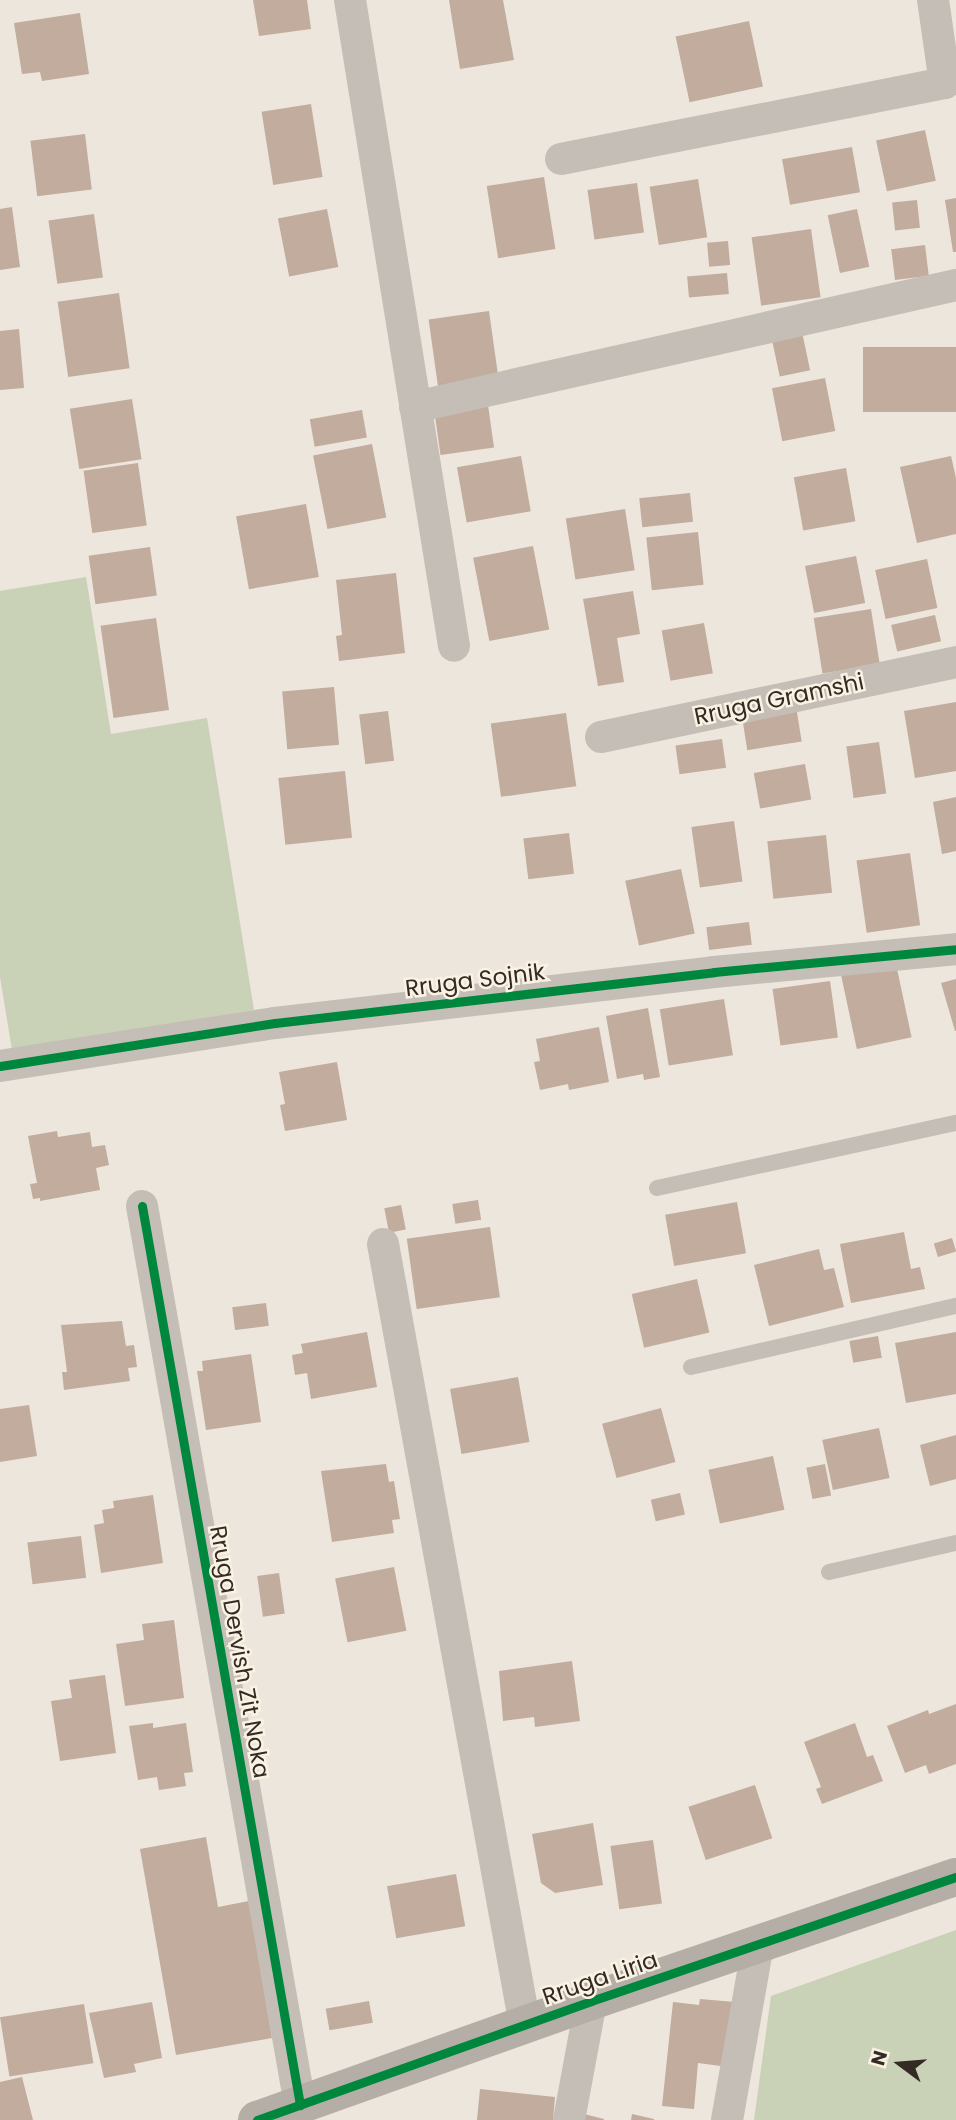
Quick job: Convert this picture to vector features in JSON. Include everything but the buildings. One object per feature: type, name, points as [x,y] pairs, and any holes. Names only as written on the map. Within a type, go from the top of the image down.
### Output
[{"type":"main road","name":"Rruga Liria","points":[[257,2120],[591,2001],[956,1877]]},
{"type":"street","points":[[350,0],[454,646]]},
{"type":"street","points":[[561,159],[945,83],[933,0]]},
{"type":"street","points":[[415,407],[956,285]]},
{"type":"street","name":"Rruga Gramshi","points":[[601,737],[956,662]]},
{"type":"street","name":"Rruga Sojnik","points":[[0,1066],[301,1020],[714,972],[956,949]]},
{"type":"street","name":"Rruga Dervish Zit Noka","points":[[142,1206],[300,2105]]},
{"type":"street","points":[[383,1244],[525,2025]]},
{"type":"street","points":[[727,2120],[758,1944]]},
{"type":"street","points":[[569,2120],[591,2001]]},
{"type":"lane","points":[[657,1188],[956,1123]]},
{"type":"lane","points":[[691,1367],[956,1306]]},
{"type":"lane","points":[[829,1572],[956,1544]]},
{"type":"green space","points":[[86,577],[111,734],[207,718],[254,1010],[12,1050],[0,977],[0,591]]},
{"type":"green space","points":[[956,1930],[956,2120],[754,2120],[771,1996]]},
{"type":"cycle path","points":[[0,1066],[275,1023],[714,972],[956,949]]},
{"type":"cycle path","points":[[142,1206],[300,2105]]},
{"type":"cycle path","points":[[257,2120],[591,2001],[956,1877]]}]
